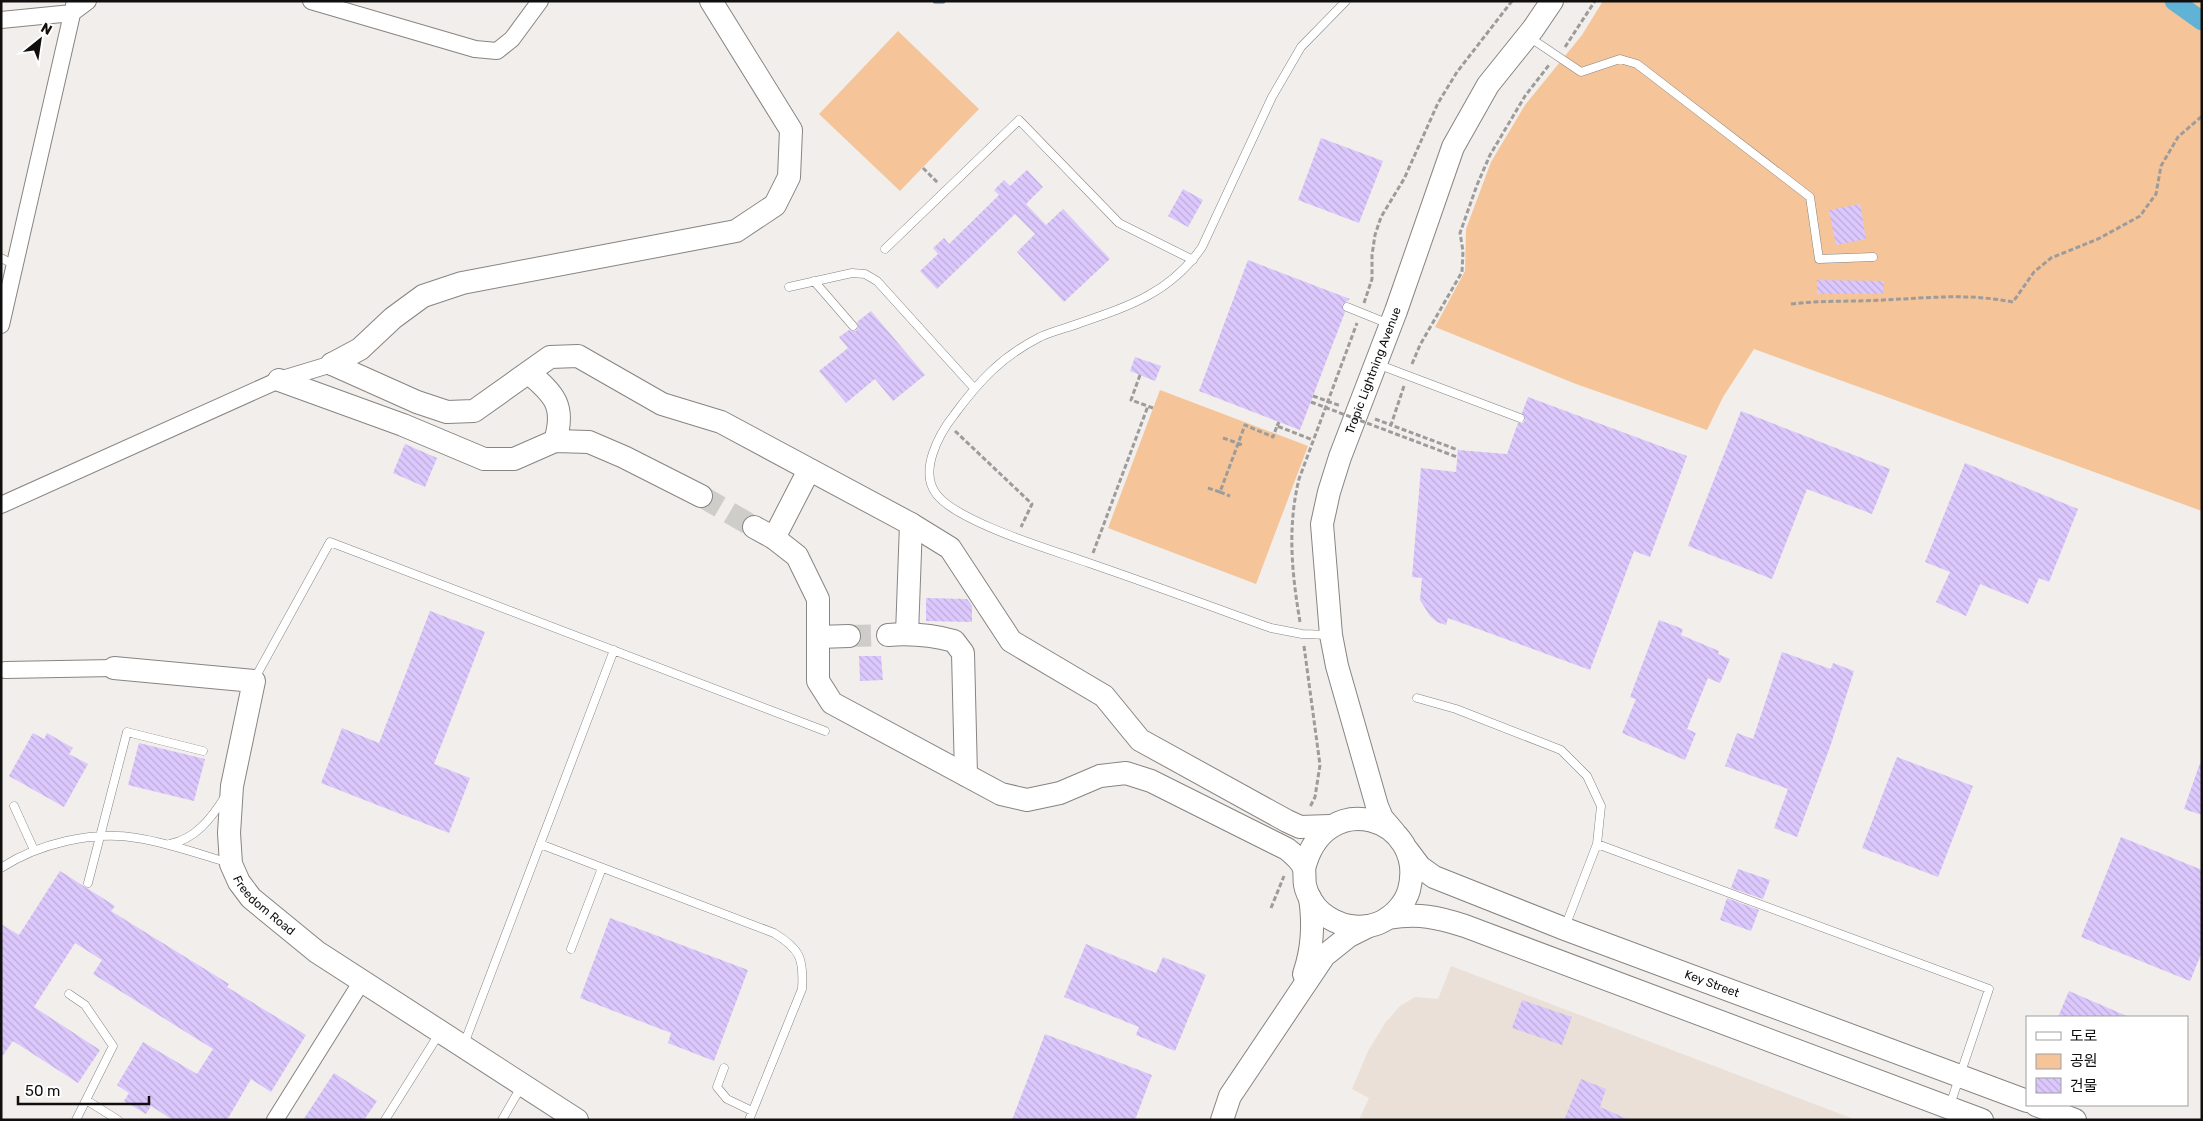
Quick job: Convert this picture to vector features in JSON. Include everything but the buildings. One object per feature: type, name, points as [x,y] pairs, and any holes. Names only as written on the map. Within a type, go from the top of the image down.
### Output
[{"type":"street","points":[[57,1],[59,6],[74,7]]},
{"type":"street","points":[[1,20],[74,7],[88,1]]},
{"type":"street","points":[[311,1],[475,49],[497,50],[512,39],[540,1]]},
{"type":"street","points":[[1,505],[279,380],[332,364],[360,348],[392,318],[423,296],[462,283],[736,231],[775,205],[789,176],[791,130],[710,1]]},
{"type":"street","name":"Tropic Lightning Avenue","points":[[1401,841],[1382,818],[1377,806],[1368,769],[1337,666],[1331,635],[1322,524],[1329,492],[1340,457],[1453,147],[1488,84],[1528,36],[1552,1]]},
{"type":"street","points":[[1,325],[8,261],[74,7]]},
{"type":"street","points":[[332,364],[417,402],[447,412],[474,411],[550,356],[578,356],[662,404],[721,422],[911,524],[950,548],[1011,641],[1104,696],[1140,740],[1300,827],[1364,819],[1381,824],[1401,841],[1411,864],[1412,879],[1408,894],[1400,907],[1379,922],[1349,936],[1324,956],[1230,1096],[1222,1120]]},
{"type":"street","points":[[528,372],[552,392],[558,411],[560,427],[555,441]]},
{"type":"street","points":[[279,380],[403,425],[484,459],[514,459],[555,441],[588,442],[624,457],[701,496]]},
{"type":"street","points":[[774,538],[810,470]]},
{"type":"street","points":[[911,524],[897,634],[936,636],[954,641],[964,653],[966,775]]},
{"type":"street","points":[[754,527],[774,538],[797,556],[818,599],[818,681],[832,703],[1001,794],[1027,800],[1060,793],[1100,776],[1126,773],[1151,781],[1275,842],[1296,857],[1304,869]]},
{"type":"street","points":[[818,637],[849,636]]},
{"type":"street","points":[[5,670],[114,668],[254,681]]},
{"type":"street","name":"Freedom Road","points":[[254,681],[232,786],[229,833],[231,864],[239,882],[251,898],[317,952],[577,1120]]},
{"type":"street","points":[[1297,994],[1310,958],[1313,924],[1310,898],[1305,884],[1304,869],[1308,852],[1317,837],[1360,807],[1367,790],[1368,769]]},
{"type":"street","name":"Key Street","points":[[1401,841],[1420,867],[1434,877],[1565,929],[2026,1101]]},
{"type":"street","points":[[1310,898],[1320,912],[1335,922],[1352,927],[1409,914],[1431,916],[1466,926],[1947,1114],[1982,1120]]},
{"type":"street","points":[[275,1120],[362,981]]},
{"type":"street","points":[[2039,1106],[2075,1120]]},
{"type":"lane","points":[[1331,635],[1302,634],[1271,628],[1017,538],[961,514],[936,494],[931,479],[931,458],[936,442],[947,424],[974,388],[1007,356],[1042,336],[1140,302],[1173,280],[1193,260],[1202,246],[1272,97],[1301,47],[1346,1]]},
{"type":"lane","points":[[1528,36],[1581,72],[1620,59],[1637,64],[1810,197],[1819,259],[1873,257]]},
{"type":"lane","points":[[885,249],[1020,120],[1119,222],[1193,260]]},
{"type":"lane","points":[[789,287],[852,273],[865,274],[877,281],[974,388]]},
{"type":"lane","points":[[814,281],[853,326]]},
{"type":"lane","points":[[1347,307],[1390,324]]},
{"type":"lane","points":[[1375,364],[1520,418]]},
{"type":"lane","points":[[254,681],[330,542],[825,731]]},
{"type":"lane","points":[[463,1046],[614,650]]},
{"type":"lane","points":[[1417,698],[1456,710],[1561,750],[1587,776],[1601,806],[1597,844],[1565,929]]},
{"type":"lane","points":[[88,884],[127,732],[204,752]]},
{"type":"lane","points":[[168,844],[181,842],[210,821],[232,786]]},
{"type":"lane","points":[[14,806],[34,850]]},
{"type":"lane","points":[[2,867],[34,850],[100,836],[135,837],[168,844],[231,864]]},
{"type":"lane","points":[[540,844],[774,933],[791,943],[800,956],[803,974],[802,990],[749,1120]]},
{"type":"lane","points":[[1597,844],[1989,989],[1958,1075],[1947,1114]]},
{"type":"lane","points":[[572,949],[602,868]]},
{"type":"lane","points":[[69,994],[85,1005],[114,1046],[76,1120]]},
{"type":"lane","points":[[385,1120],[440,1032]]},
{"type":"lane","points":[[724,1068],[717,1087],[727,1099],[752,1111]]},
{"type":"lane","points":[[502,1120],[522,1085]]},
{"type":"lane","points":[[86,1100],[118,1120]]},
{"type":"path","points":[[1458,450],[1390,425],[1420,345],[1462,272],[1463,251],[1460,233],[1477,185],[1490,156],[1525,96],[1571,39],[1595,1]]},
{"type":"path","points":[[1791,304],[1818,301],[1961,296],[2013,302],[2034,272],[2051,258],[2098,239],[2140,216],[2156,194],[2161,166],[2178,137],[2202,116]]},
{"type":"path","points":[[923,168],[946,191]]},
{"type":"path","points":[[1140,375],[1131,400],[1153,408]]},
{"type":"path","points":[[1311,402],[1457,457]]},
{"type":"path","points":[[1089,563],[1148,406]]},
{"type":"path","points":[[1220,492],[1245,425],[1273,437],[1279,422]]},
{"type":"path","points":[[947,424],[1032,504],[1017,538]]},
{"type":"path","points":[[1277,426],[1313,440]]},
{"type":"path","points":[[1224,438],[1243,445]]},
{"type":"path","points":[[1208,488],[1230,496]]},
{"type":"shaded area","points":[[1451,966],[1851,1118],[1850,1120],[1359,1120],[1369,1098],[1352,1089],[1368,1051],[1385,1023],[1400,1006],[1415,997],[1438,999]]},
{"type":"green space","points":[[1603,1],[2202,1],[2202,511],[1754,349],[1723,397],[1707,430],[1576,384],[1435,327],[1465,271],[1466,229],[1491,162],[1525,105],[1582,35]]},
{"type":"green space","points":[[898,31],[979,109],[900,191],[819,114]]},
{"type":"green space","points":[[1160,390],[1308,446],[1256,584],[1108,528]]},
{"type":"waterway","points":[[935,1],[943,1]]},
{"type":"waterway","points":[[2174,1],[2202,21]]},
{"type":"tunnel","points":[[701,496],[754,527]]},
{"type":"tunnel","points":[[849,636],[888,635]]}]
